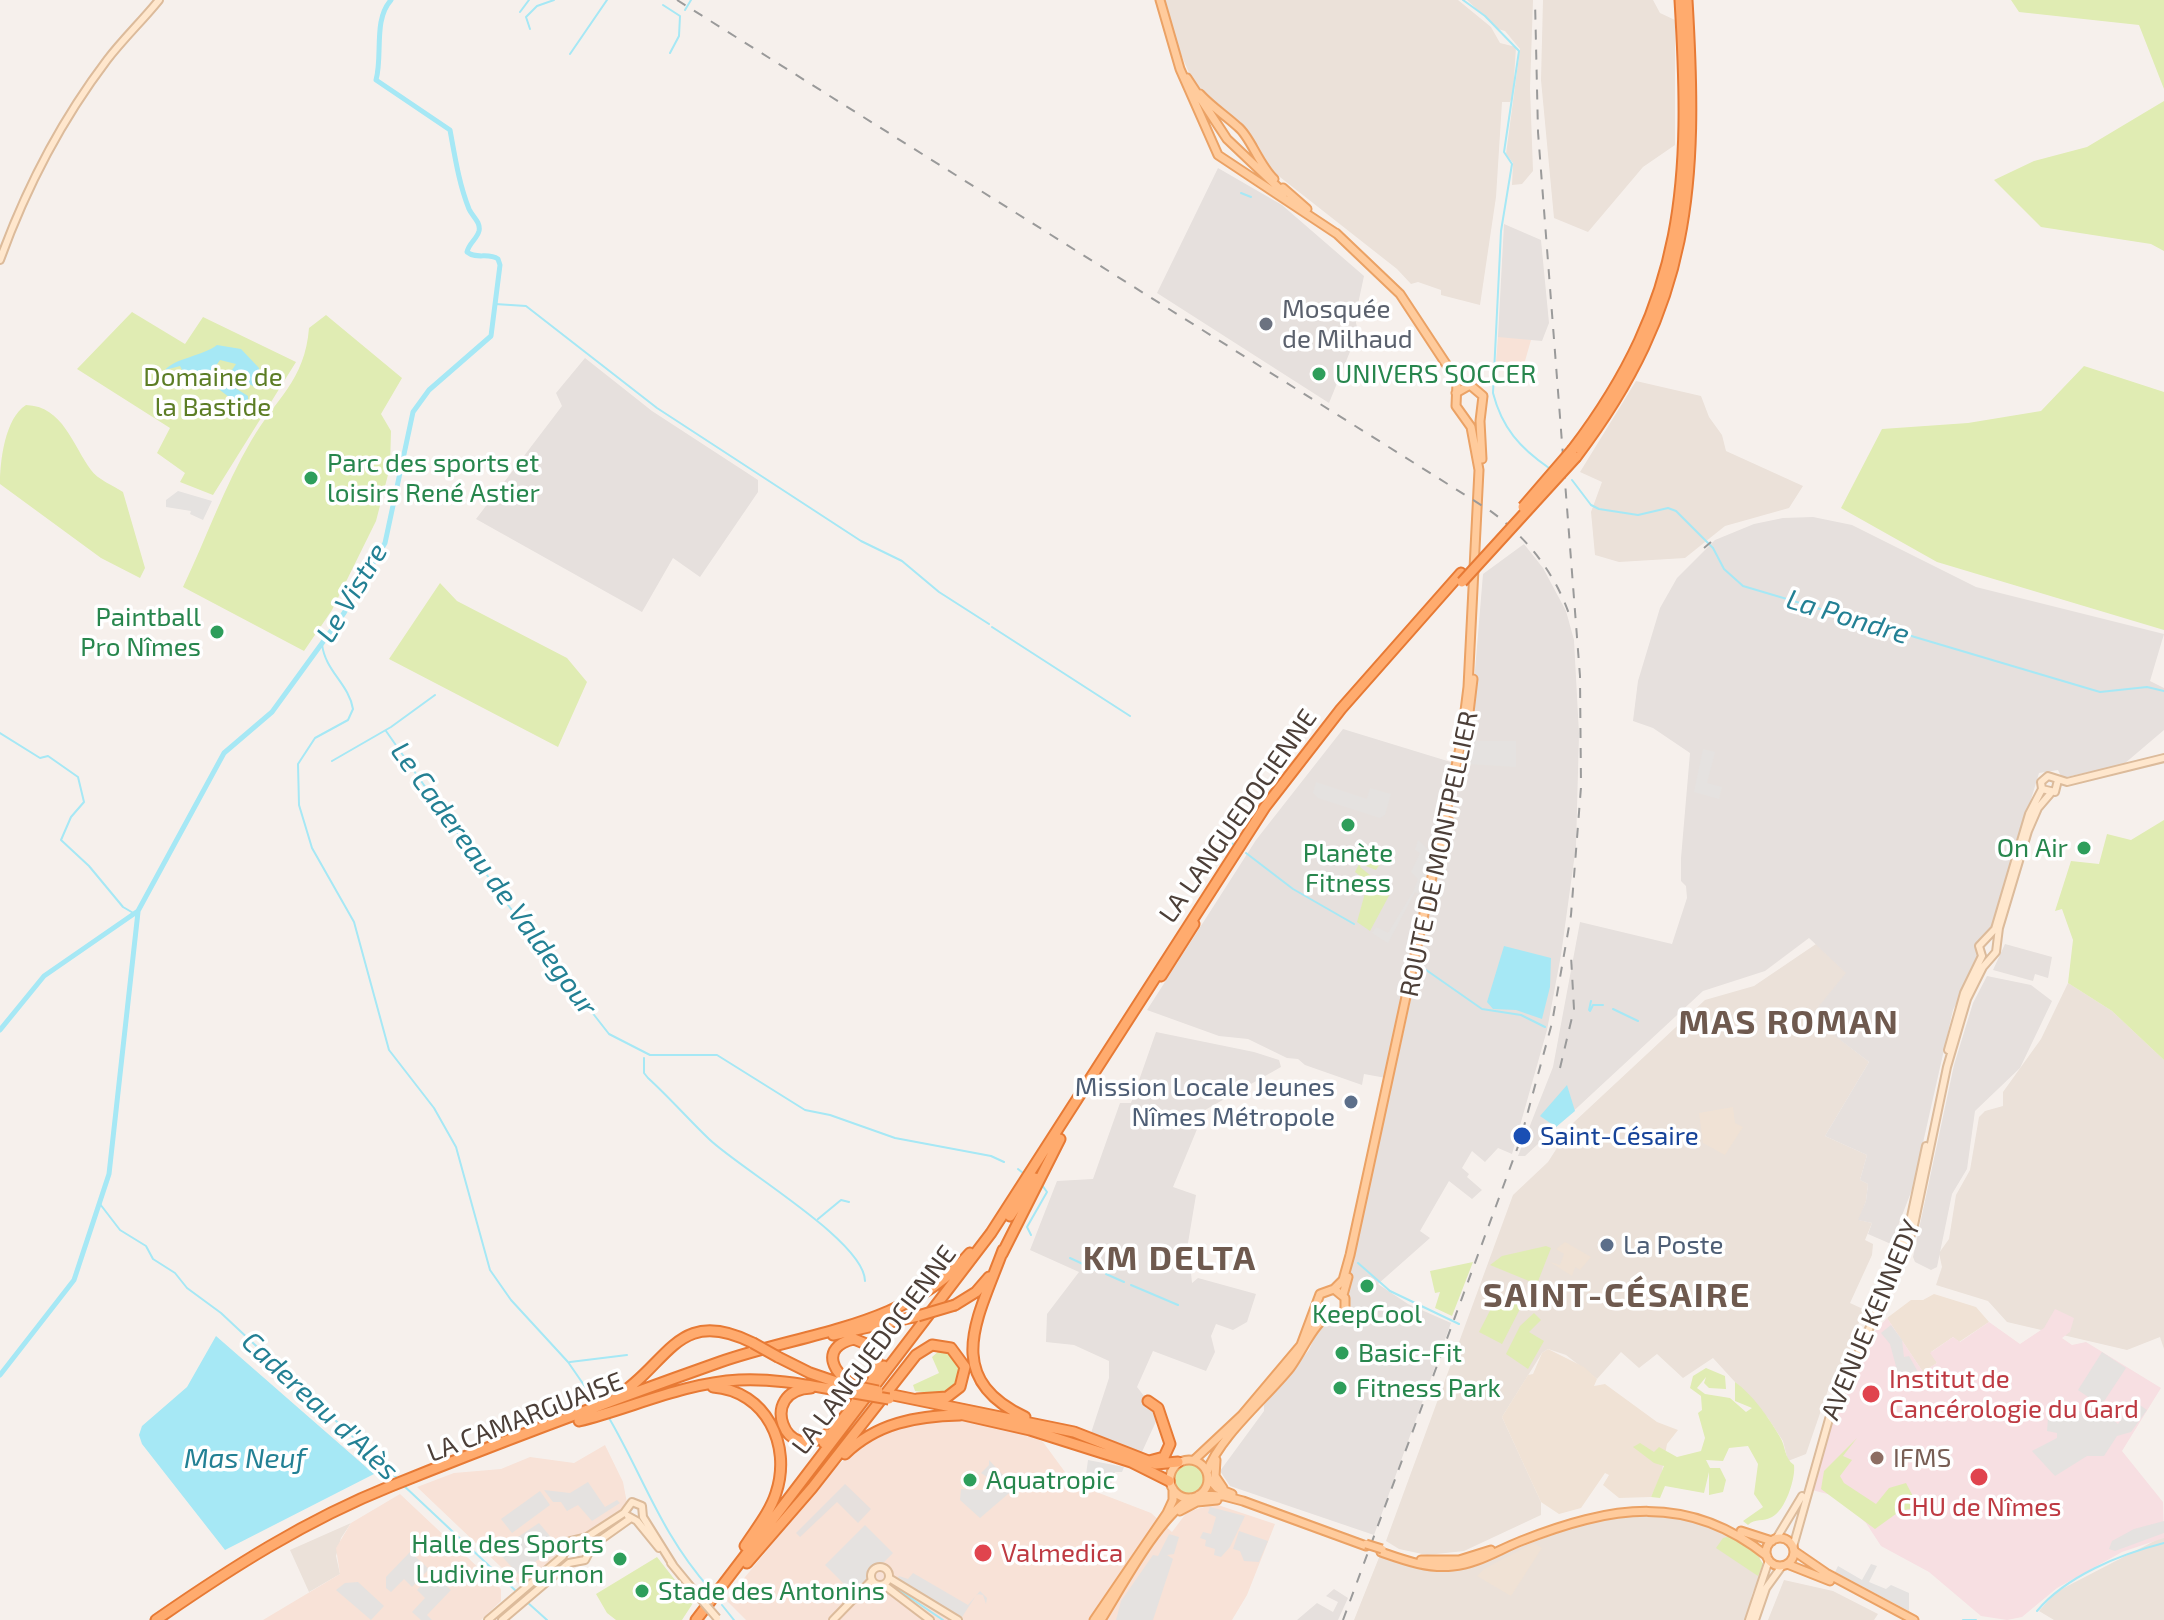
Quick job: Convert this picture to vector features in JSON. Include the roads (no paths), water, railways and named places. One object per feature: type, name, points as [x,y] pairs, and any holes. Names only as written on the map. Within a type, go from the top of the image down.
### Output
[{"type":"highway","name":"LA LANGUEDOCIENNE","points":[[1575,453],[1635,350],[1657,297],[1671,249],[1681,200],[1686,145],[1680,0]]},
{"type":"highway","name":"LA LANGUEDOCIENNE","points":[[700,1619],[942,1301],[1006,1211],[1179,936],[1265,807],[1341,709],[1575,453],[1616,401],[1664,298],[1678,251],[1688,200],[1693,133],[1687,0]]},
{"type":"highway","name":"LA LANGUEDOCIENNE","points":[[700,1619],[747,1563],[968,1275],[1060,1139],[1269,811],[1347,711],[1462,578]]},
{"type":"highway","points":[[1044,1426],[993,1398],[980,1381],[973,1361],[975,1323],[1003,1250],[1060,1139]]},
{"type":"highway","points":[[464,1458],[720,1362],[903,1307],[941,1282],[1006,1211]]},
{"type":"highway","name":"LA CAMARGUAISE","points":[[411,1481],[694,1377],[791,1345],[955,1305],[980,1288],[1003,1250]]},
{"type":"highway","points":[[836,1426],[820,1440],[802,1442],[788,1433],[781,1419],[783,1404],[794,1392],[808,1388],[861,1388],[942,1301]]},
{"type":"highway","points":[[464,1458],[616,1396],[636,1381],[670,1345],[689,1334],[719,1331],[753,1343],[821,1378],[1018,1426],[1149,1466],[1178,1462]]},
{"type":"highway","points":[[743,1549],[836,1426],[876,1367],[874,1351],[862,1341],[849,1340],[837,1349],[834,1368],[843,1380],[861,1388]]},
{"type":"highway","points":[[747,1563],[812,1488],[916,1355],[932,1345],[951,1348],[965,1367],[960,1387],[947,1397],[917,1399]]},
{"type":"highway","points":[[579,1421],[682,1390],[753,1380],[830,1389]]},
{"type":"highway","points":[[682,1390],[716,1388],[737,1392],[759,1407],[774,1430],[781,1453],[780,1481],[771,1505],[700,1619]]},
{"type":"highway","points":[[891,1397],[917,1399],[1104,1442],[1149,1466],[1171,1485]]},
{"type":"highway","points":[[1148,1401],[1158,1408],[1170,1444],[1164,1457],[1149,1466]]},
{"type":"highway","points":[[812,1488],[853,1446],[879,1430],[915,1418],[969,1416]]},
{"type":"highway","name":"LA CAMARGUAISE","points":[[156,1620],[278,1540],[464,1458]]},
{"type":"highway","name":"LA CAMARGUAISE","points":[[164,1620],[280,1544],[396,1487]]},
{"type":"main road","points":[[0,260],[29,184],[63,124],[109,57],[159,0]]},
{"type":"main road","points":[[1160,0],[1186,87],[1218,155],[1333,231]]},
{"type":"main road","points":[[1164,20],[1199,93],[1242,130],[1266,172],[1400,294],[1456,374],[1482,392],[1482,408],[1475,413],[1462,412],[1456,406],[1456,374]]},
{"type":"main road","points":[[1164,20],[1187,77],[1227,139],[1257,171],[1333,231]]},
{"type":"main road","points":[[0,268],[22,208],[52,148],[135,29]]},
{"type":"main road","points":[[1456,393],[1468,385]]},
{"type":"main road","name":"ROUTE DE MONTPELLIER","points":[[1343,1295],[1468,733],[1482,506],[1482,408]]},
{"type":"main road","name":"ROUTE DE MONTPELLIER","points":[[1334,1289],[1343,1280],[1350,1255],[1465,722],[1479,470],[1473,432],[1462,412]]},
{"type":"main road","points":[[2078,779],[2050,794],[2034,815],[1996,943],[1996,952],[1986,956],[1979,946],[1989,939],[1995,929],[2029,814],[2046,777],[2078,779],[2164,758]]},
{"type":"main road","points":[[2058,780],[2058,789]]},
{"type":"main road","points":[[2042,789],[2050,794]]},
{"type":"main road","points":[[1989,939],[1996,943]]},
{"type":"main road","name":"AVENUE KENNEDY","points":[[1794,1549],[1796,1528],[1829,1419],[1913,1230],[1947,1067],[1967,999],[1986,956]]},
{"type":"main road","name":"AVENUE KENNEDY","points":[[1774,1540],[1799,1504],[1827,1418],[1898,1257],[1909,1226],[1952,1032],[1964,993],[1986,956]]},
{"type":"main road","points":[[1094,1620],[1169,1510],[1172,1469],[1178,1462],[1194,1460],[1242,1415],[1294,1354],[1317,1309],[1320,1294],[1334,1289],[1343,1295],[1344,1312],[1317,1323],[1305,1349],[1227,1441],[1199,1495]]},
{"type":"main road","points":[[1317,1309],[1326,1318]]},
{"type":"main road","points":[[1227,1441],[1214,1470],[1217,1481],[1228,1492]]},
{"type":"main road","points":[[1194,1460],[1213,1485],[1274,1511]]},
{"type":"main road","points":[[1149,1466],[1166,1485],[1169,1510]]},
{"type":"main road","points":[[1171,1485],[1190,1498]]},
{"type":"main road","points":[[1101,1620],[1178,1508],[1199,1495],[1243,1501],[1430,1566],[1457,1566],[1575,1521],[1640,1510],[1679,1514],[1724,1527],[1768,1558],[1824,1578],[1906,1620]]},
{"type":"main road","points":[[1136,1565],[1184,1508],[1204,1500],[1243,1501]]},
{"type":"main road","points":[[488,1620],[572,1540],[582,1539],[637,1502],[673,1565]]},
{"type":"main road","points":[[1382,1551],[1424,1560],[1459,1560],[1578,1517],[1647,1506],[1712,1518],[1774,1540],[1788,1541],[1826,1573],[1914,1620]]},
{"type":"main road","points":[[626,1509],[717,1619]]},
{"type":"main road","points":[[502,1620],[574,1561],[585,1560],[593,1545],[643,1513]]},
{"type":"main road","points":[[582,1539],[589,1552]]},
{"type":"main road","points":[[1749,1620],[1774,1540]]},
{"type":"main road","points":[[566,1549],[574,1561]]},
{"type":"main road","points":[[1755,1620],[1766,1588],[1794,1549]]},
{"type":"main road","points":[[930,1620],[877,1584],[871,1572],[878,1567],[886,1569],[889,1578],[958,1620]]},
{"type":"main road","points":[[836,1620],[877,1584],[889,1578]]},
{"type":"water","points":[[217,345],[241,349],[259,368],[257,388],[231,375],[232,386],[248,396],[248,405],[238,404],[216,387],[215,383],[224,382],[236,364],[220,360],[213,370],[194,382],[188,381],[180,366],[165,370]]},
{"type":"water","points":[[1504,946],[1551,958],[1550,987],[1542,1019],[1516,1010],[1493,1009],[1487,1002]]},
{"type":"water","points":[[1567,1085],[1575,1111],[1556,1127],[1540,1116]]},
{"type":"water","name":"Mas Neuf","points":[[216,1336],[374,1474],[225,1550],[142,1444],[139,1435],[142,1426],[187,1387]]},
{"type":"waterway","name":"Le Vistre","points":[[0,1030],[44,976],[138,911],[224,753],[272,712],[344,613],[385,543],[413,412],[429,390],[491,336],[500,265],[494,257],[467,252],[479,228],[463,190],[450,130],[376,80],[382,17],[391,0]]},
{"type":"waterway","points":[[520,12],[529,0]]},
{"type":"waterway","points":[[530,29],[526,17],[537,6],[554,0]]},
{"type":"waterway","points":[[570,54],[607,0]]},
{"type":"waterway","points":[[685,10],[691,0]]},
{"type":"waterway","name":"La Pondre","points":[[1463,0],[1485,16],[1519,51],[1504,152],[1512,164],[1501,231],[1493,393],[1507,427],[1529,453],[1549,468]]},
{"type":"waterway","points":[[663,5],[680,16],[679,36],[670,53]]},
{"type":"waterway","points":[[1241,193],[1251,197]]},
{"type":"waterway","points":[[495,304],[526,306],[657,408],[861,541],[902,561],[939,592],[989,624]]},
{"type":"waterway","name":"La Pondre","points":[[1572,480],[1591,505],[1599,509],[1638,515],[1668,508],[1676,511],[1713,548],[1724,569],[1743,586],[2100,692],[2147,687],[2164,691]]},
{"type":"waterway","points":[[992,627],[1130,716]]},
{"type":"waterway","points":[[322,644],[324,654],[347,692],[353,709],[348,720],[315,738],[298,764],[299,805],[312,848],[354,922],[389,1050],[434,1108],[456,1147],[490,1270],[511,1300],[568,1362],[595,1401]]},
{"type":"waterway","name":"Le Cadereau de Valdegour","points":[[332,761],[391,727],[435,695]]},
{"type":"waterway","name":"Le Cadereau de Valdegour","points":[[386,731],[508,905],[609,1034],[650,1055],[717,1055],[805,1110],[830,1115],[895,1138],[991,1156],[1004,1162]]},
{"type":"waterway","points":[[0,733],[40,758],[48,756],[78,777],[84,802],[71,817],[61,840],[89,866],[123,907],[135,914]]},
{"type":"waterway","points":[[1227,840],[1233,844]]},
{"type":"waterway","points":[[1246,853],[1293,889],[1354,924]]},
{"type":"waterway","points":[[0,1375],[74,1280],[109,1174],[138,912]]},
{"type":"waterway","points":[[1419,965],[1482,1009],[1521,1015],[1545,1027]]},
{"type":"waterway","points":[[1589,1010],[1591,1001]]},
{"type":"waterway","points":[[1590,1011],[1593,1005],[1603,1005]]},
{"type":"waterway","points":[[1613,1009],[1638,1021]]},
{"type":"waterway","points":[[644,1058],[644,1073],[648,1078],[709,1139],[824,1226],[860,1265],[865,1281]]},
{"type":"waterway","points":[[1018,1169],[1023,1173]]},
{"type":"waterway","name":"Le Cadereau de Valdegour","points":[[1031,1235],[1027,1227],[1047,1192],[1042,1185]]},
{"type":"waterway","name":"Cadereau d'Alès","points":[[102,1193],[100,1204],[120,1230],[146,1246],[153,1259],[175,1273],[187,1288],[221,1313],[398,1479]]},
{"type":"waterway","points":[[818,1219],[841,1200],[849,1202]]},
{"type":"waterway","points":[[1070,1258],[1098,1271]]},
{"type":"waterway","points":[[1358,1263],[1390,1291],[1459,1324]]},
{"type":"waterway","points":[[1106,1274],[1124,1282]]},
{"type":"waterway","points":[[1131,1285],[1178,1305]]},
{"type":"waterway","points":[[570,1362],[627,1355]]},
{"type":"waterway","points":[[609,1418],[678,1548],[710,1589]]},
{"type":"waterway","name":"Cadereau d'Alès","points":[[402,1484],[517,1592]]},
{"type":"waterway","points":[[2037,1611],[2063,1587],[2095,1568],[2164,1543]]},
{"type":"waterway","points":[[893,1586],[943,1620]]},
{"type":"waterway","name":"Cadereau d'Alès","points":[[527,1602],[547,1620]]},
{"type":"waterway","points":[[722,1605],[734,1620]]},
{"type":"waterway","points":[[1963,1620],[1976,1620]]},
{"type":"railway","points":[[677,0],[1489,510],[1516,532],[1539,558],[1558,588],[1571,620]]},
{"type":"railway","points":[[1343,1620],[1520,1141],[1552,1023],[1571,915],[1581,787],[1580,676],[1538,132],[1535,0]]},
{"type":"railway","points":[[1704,548],[1711,542]]},
{"type":"railway","points":[[1560,1068],[1574,1009],[1571,956]]},
{"type":"place","name":"Mosquée de Milhaud","points":[[1266,324]]},
{"type":"place","name":"UNIVERS SOCCER","points":[[1319,374]]},
{"type":"place","name":"Parc des sports et loisirs René Astier","points":[[311,478]]},
{"type":"place","name":"Paintball Pro Nîmes","points":[[217,632]]},
{"type":"place","name":"Planète Fitness","points":[[1348,825]]},
{"type":"place","name":"On Air","points":[[2084,848]]},
{"type":"place","name":"Mission Locale Jeunes Nîmes Métropole","points":[[1351,1102]]},
{"type":"place","name":"Saint-Césaire","points":[[1522,1136]]},
{"type":"place","name":"La Poste","points":[[1607,1245]]},
{"type":"place","name":"KeepCool","points":[[1367,1286]]},
{"type":"place","name":"Basic-Fit","points":[[1342,1353]]},
{"type":"place","name":"Fitness Park","points":[[1340,1388]]},
{"type":"place","name":"Institut de Cancérologie du Gard","points":[[1871,1394]]},
{"type":"place","name":"IFMS","points":[[1877,1458]]},
{"type":"place","name":"CHU de Nîmes","points":[[1979,1477]]},
{"type":"place","name":"Aquatropic","points":[[970,1480]]},
{"type":"place","name":"Valmedica","points":[[983,1553]]},
{"type":"place","name":"Halle des Sports Ludivine Furnon","points":[[620,1559]]},
{"type":"place","name":"Stade des Antonins","points":[[642,1591]]},
{"type":"district","name":"MAS ROMAN","points":[[1789,1023]]},
{"type":"district","name":"KM DELTA","points":[[1170,1259]]},
{"type":"district","name":"SAINT-CÉSAIRE","points":[[1617,1296]]},
{"type":"park label","name":"Domaine de la Bastide","points":[[213,392]]}]
